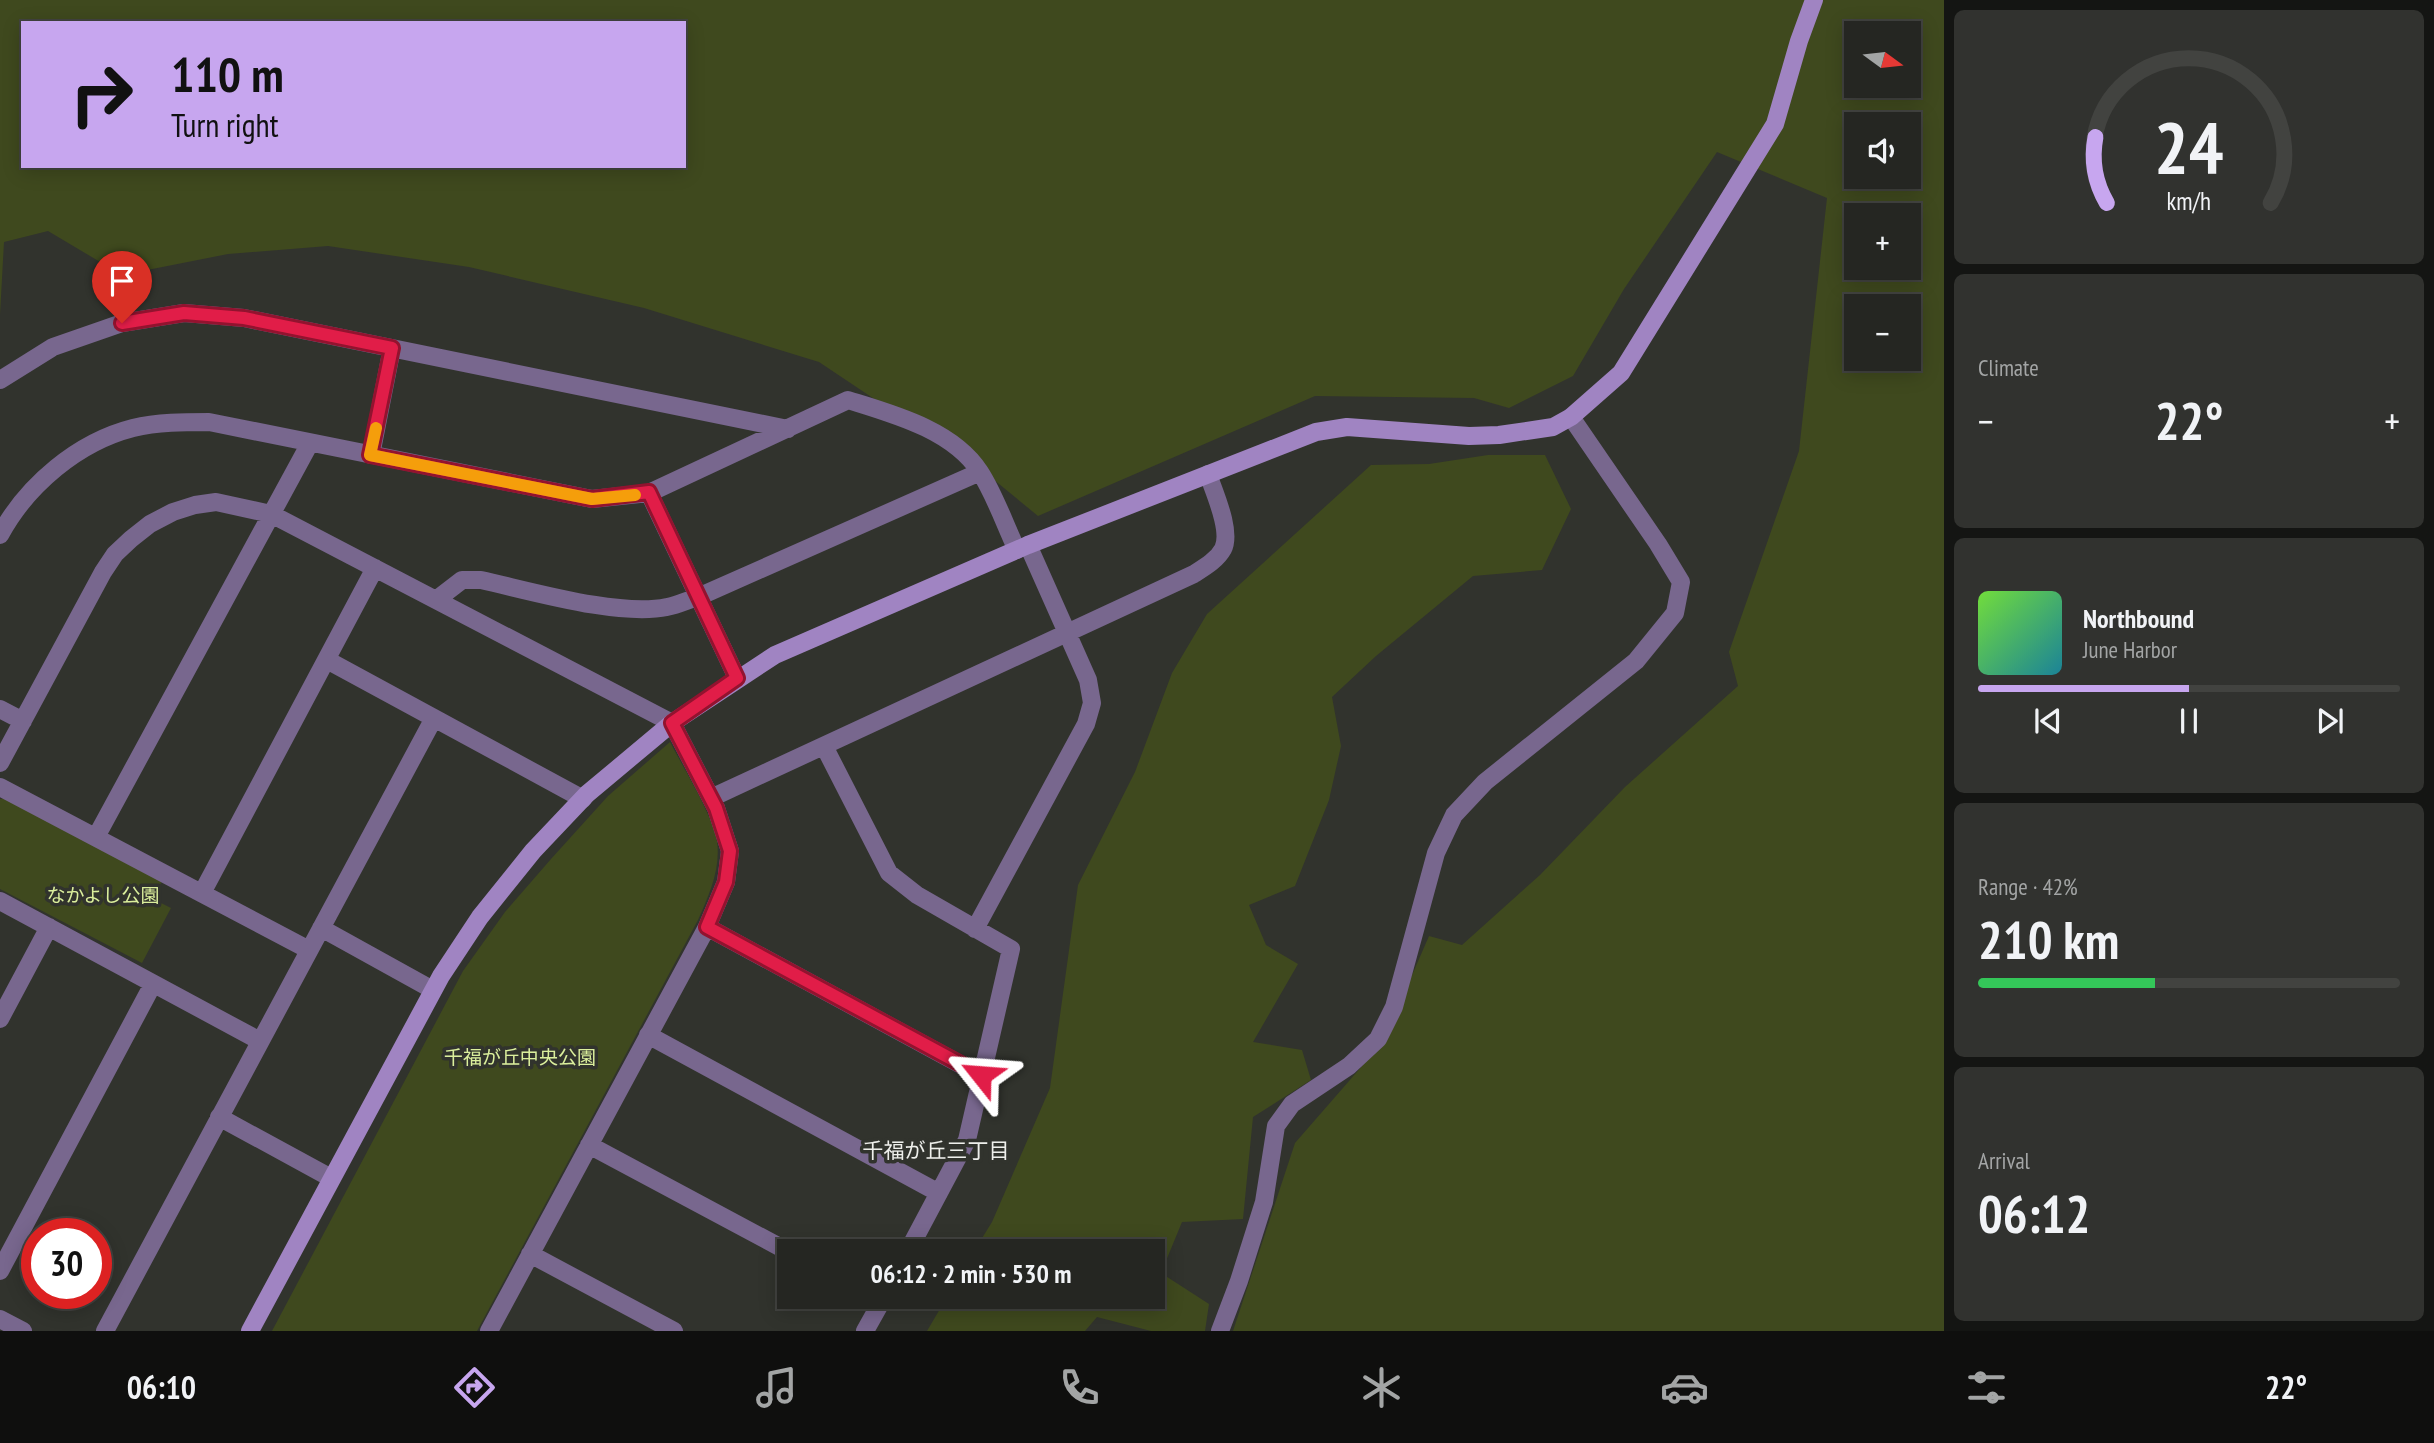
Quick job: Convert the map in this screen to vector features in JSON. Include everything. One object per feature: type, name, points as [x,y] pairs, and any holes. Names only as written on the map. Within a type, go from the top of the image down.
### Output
[{"type":"street","points":[[250,1331],[433,990],[488,908],[533,850],[583,799],[672,723],[775,655],[1022,548],[1316,432],[1347,426],[1469,436],[1499,435],[1553,427],[1571,417],[1621,373],[1775,124],[1814,0]]},
{"type":"street","points":[[0,380],[53,347],[122,323],[184,313],[244,318],[788,429]]},
{"type":"street","points":[[370,455],[392,348]]},
{"type":"street","points":[[0,535],[37,484],[65,460],[97,442],[132,428],[165,423],[209,422],[592,499],[649,492],[848,400],[887,412],[922,427],[965,454],[980,472],[1067,634],[1088,680],[1092,702],[1086,724],[975,929]]},
{"type":"street","points":[[1220,1331],[1264,1202],[1276,1126],[1292,1104],[1349,1066],[1378,1039],[1394,1007],[1436,853],[1454,815],[1485,782],[1636,661],[1675,612],[1681,582],[1571,417]]},
{"type":"street","points":[[96,837],[310,443]]},
{"type":"street","points":[[436,600],[462,580],[481,580],[602,606],[667,607],[698,597],[980,472]]},
{"type":"street","points":[[711,799],[1194,574],[1214,561],[1225,547],[1225,528],[1208,474]]},
{"type":"street","points":[[649,492],[737,678]]},
{"type":"street","points":[[0,764],[103,572],[116,554],[150,524],[173,512],[216,502],[271,514],[672,723],[723,826],[730,851],[726,882],[707,927],[489,1331]]},
{"type":"street","points":[[202,893],[375,568]]},
{"type":"street","points":[[327,660],[583,799]]},
{"type":"street","points":[[0,709],[23,721]]},
{"type":"street","points":[[105,1331],[434,718]]},
{"type":"street","points":[[824,746],[889,873],[916,895],[1011,950],[967,1140],[914,1239]]},
{"type":"street","points":[[0,787],[309,950]]},
{"type":"street","points":[[0,901],[260,1041]]},
{"type":"street","points":[[707,927],[981,1075]]},
{"type":"street","points":[[0,1019],[49,928]]},
{"type":"street","points":[[321,928],[433,990]]},
{"type":"street","points":[[0,1271],[153,984]]},
{"type":"street","points":[[648,1035],[939,1193]]},
{"type":"street","points":[[219,1117],[331,1178]]},
{"type":"street","points":[[589,1145],[777,1246]]},
{"type":"street","points":[[530,1254],[674,1331]]},
{"type":"street","points":[[865,1331],[877,1309]]},
{"type":"street","points":[[0,1319],[23,1331]]},
{"type":"green space","points":[[0,0],[1944,0],[1944,1331],[1233,1331],[1295,1143],[1383,1042],[1429,936],[1462,945],[1540,875],[1625,787],[1738,686],[1729,652],[1799,451],[1827,198],[1717,152],[1624,289],[1573,376],[1509,408],[1474,398],[1315,396],[1038,516],[988,475],[819,362],[644,308],[469,267],[328,246],[228,254],[122,275],[48,231],[4,242],[0,315]]},
{"type":"green space","points":[[1488,455],[1545,455],[1571,509],[1542,570],[1473,576],[1376,656],[1332,697],[1341,746],[1329,800],[1295,886],[1249,905],[1266,945],[1298,964],[1253,1042],[1302,1050],[1311,1080],[1253,1117],[1243,1219],[1182,1222],[1165,1263],[1165,1239],[981,1239],[992,1222],[1050,1088],[1078,885],[1135,772],[1172,673],[1207,614],[1371,465],[1429,464]]},
{"type":"green space","name":"千福が丘中央公園","points":[[670,742],[704,805],[714,831],[718,851],[713,882],[698,920],[477,1331],[272,1331],[463,971],[505,912],[551,859],[608,796]]},
{"type":"green space","name":"なかよし公園","points":[[7,798],[163,879],[153,899],[171,908],[142,963],[0,889],[0,799]]},
{"type":"green space","points":[[1165,1276],[1209,1304],[1205,1331],[1151,1331],[1097,1317],[1085,1331],[927,1331],[940,1309],[1165,1309]]},
{"type":"slow traffic","points":[[376,428],[370,455],[592,499],[635,495]]},
{"type":"district","name":"千福が丘三丁目","points":[[936,1151]]},
{"type":"route","points":[[122,323],[184,313],[244,318],[392,348],[370,455],[592,499],[649,492],[737,678],[672,723],[716,808],[730,851],[726,882],[707,927],[981,1075]]}]
